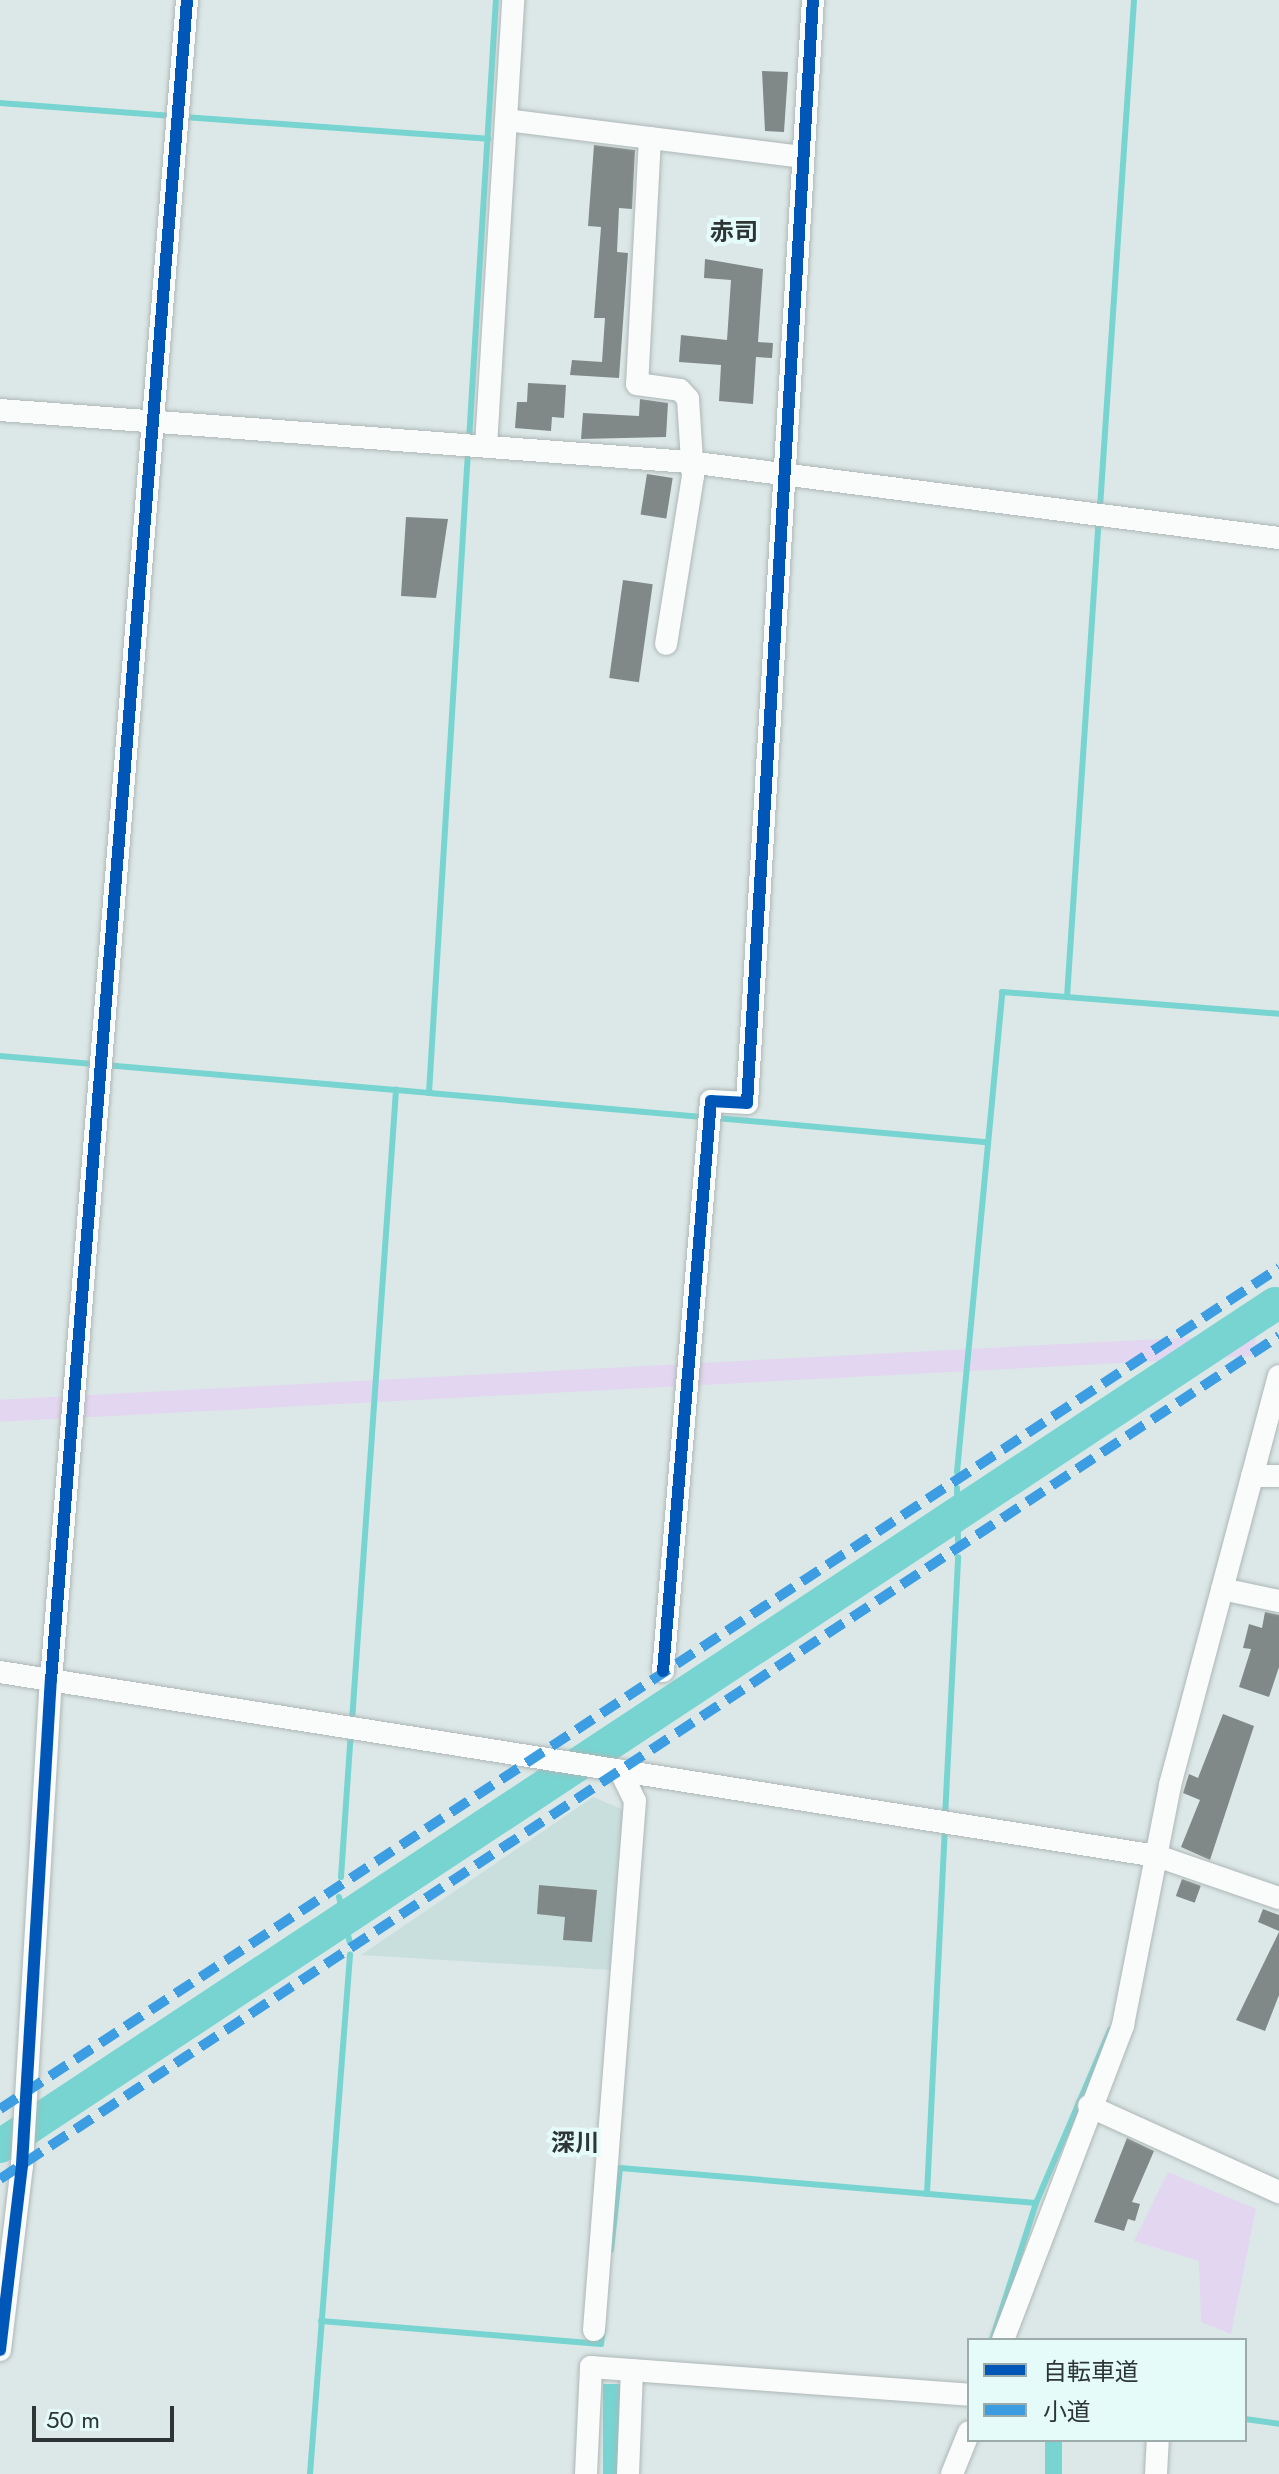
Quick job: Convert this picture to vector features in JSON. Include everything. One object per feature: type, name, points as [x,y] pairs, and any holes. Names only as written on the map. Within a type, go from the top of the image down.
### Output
[{"type":"street","points":[[0,2350],[22,2165],[22,2095],[51,1680],[187,0]]},
{"type":"street","points":[[474,445],[506,120],[513,0]]},
{"type":"street","points":[[663,1671],[711,1101],[747,1103],[813,0]]},
{"type":"street","points":[[506,120],[803,157]]},
{"type":"street","points":[[650,138],[646,318],[637,384],[680,390],[688,399],[689,462],[666,644]]},
{"type":"street","points":[[0,410],[689,462],[1279,538]]},
{"type":"street","points":[[1004,2338],[1089,2106],[1123,2025],[1157,1856],[1222,1589],[1279,1376]]},
{"type":"street","points":[[1252,1476],[1279,1476]]},
{"type":"street","points":[[1222,1589],[1279,1601]]},
{"type":"street","points":[[0,1672],[537,1753],[620,1770],[1157,1856],[1279,1898]]},
{"type":"street","points":[[594,2330],[635,1801],[620,1770]]},
{"type":"street","points":[[1089,2106],[1279,2192]]},
{"type":"street","points":[[586,2474],[591,2367],[967,2395]]},
{"type":"street","points":[[628,2474],[632,2370]]},
{"type":"street","points":[[952,2474],[967,2437]]},
{"type":"street","points":[[1156,2474],[1158,2442]]},
{"type":"shaded area","points":[[1255,1334],[1256,1356],[0,1422],[0,1400]]},
{"type":"shaded area","points":[[593,1797],[624,1810],[610,1970],[361,1955]]},
{"type":"shaded area","points":[[1168,2172],[1256,2209],[1231,2334],[1201,2322],[1199,2261],[1134,2241]]},
{"type":"water","points":[[603,2384],[620,2384],[620,2474],[603,2474]]},
{"type":"water","points":[[1045,2442],[1062,2442],[1062,2474],[1045,2474]]},
{"type":"building","points":[[762,71],[788,72],[784,132],[765,131]]},
{"type":"building","points":[[594,145],[635,150],[632,209],[619,208],[617,252],[628,253],[619,378],[570,375],[572,360],[602,362],[605,318],[594,318],[601,227],[588,226]]},
{"type":"building","points":[[705,259],[763,269],[758,342],[773,343],[772,358],[756,357],[753,404],[719,401],[721,365],[679,362],[681,335],[727,340],[731,280],[704,278]]},
{"type":"building","points":[[528,383],[566,385],[564,418],[552,417],[551,431],[515,428],[517,402],[527,402]]},
{"type":"building","points":[[640,399],[668,403],[666,437],[581,439],[583,413],[639,416]]},
{"type":"building","points":[[647,474],[673,478],[666,519],[641,514]]},
{"type":"building","points":[[406,517],[448,519],[436,598],[401,596]]},
{"type":"building","points":[[623,580],[653,584],[639,682],[609,678]]},
{"type":"building","points":[[1265,1612],[1279,1615],[1279,1667],[1269,1697],[1239,1687],[1251,1649],[1243,1648],[1249,1624],[1262,1628]]},
{"type":"building","points":[[1223,1714],[1254,1726],[1210,1860],[1181,1847],[1200,1800],[1183,1793],[1189,1774],[1198,1778]]},
{"type":"building","points":[[1182,1879],[1201,1886],[1195,1903],[1176,1896]]},
{"type":"building","points":[[539,1885],[597,1890],[592,1942],[563,1940],[565,1917],[537,1914]]},
{"type":"building","points":[[1263,1909],[1279,1915],[1279,1931],[1258,1922]]},
{"type":"building","points":[[1279,1932],[1279,1995],[1265,2031],[1236,2020]]},
{"type":"building","points":[[1127,2138],[1154,2151],[1132,2202],[1140,2204],[1135,2221],[1128,2219],[1124,2231],[1094,2222]]},
{"type":"waterway","points":[[469,440],[496,0]]},
{"type":"waterway","points":[[1100,507],[1134,0]]},
{"type":"waterway","points":[[0,103],[173,116]]},
{"type":"waterway","points":[[184,117],[488,139]]},
{"type":"waterway","points":[[352,1721],[396,1090],[429,1093],[468,451]]},
{"type":"waterway","points":[[1067,997],[1098,525]]},
{"type":"waterway","points":[[957,1472],[1002,992],[1279,1014]]},
{"type":"waterway","points":[[0,1056],[396,1090]]},
{"type":"waterway","points":[[429,1093],[705,1117]]},
{"type":"waterway","points":[[716,1118],[987,1142]]},
{"type":"waterway","points":[[1275,1304],[1279,1302]]},
{"type":"waterway","points":[[0,2146],[1275,1304]]},
{"type":"waterway","points":[[957,1488],[958,1541]]},
{"type":"waterway","points":[[945,1817],[958,1557]]},
{"type":"waterway","points":[[341,1877],[351,1732]]},
{"type":"waterway","points":[[927,2194],[945,1828]]},
{"type":"waterway","points":[[339,1897],[350,1943]]},
{"type":"waterway","points":[[310,2474],[350,1955]]},
{"type":"waterway","points":[[993,2338],[1036,2203],[1110,2030]]},
{"type":"waterway","points":[[611,2250],[620,2168],[1036,2203]]},
{"type":"waterway","points":[[321,2321],[601,2344],[603,2329]]},
{"type":"waterway","points":[[1247,2419],[1279,2424]]},
{"type":"marked path","points":[[0,2109],[1279,1268]]},
{"type":"marked path","points":[[0,2179],[1279,1336]]},
{"type":"cycle path","points":[[0,2350],[22,2165],[51,1680],[187,0]]},
{"type":"cycle path","points":[[663,1671],[711,1101],[747,1103],[813,0]]},
{"type":"district","name":"赤司","points":[[734,232]]},
{"type":"district","name":"深川","points":[[575,2143]]}]
